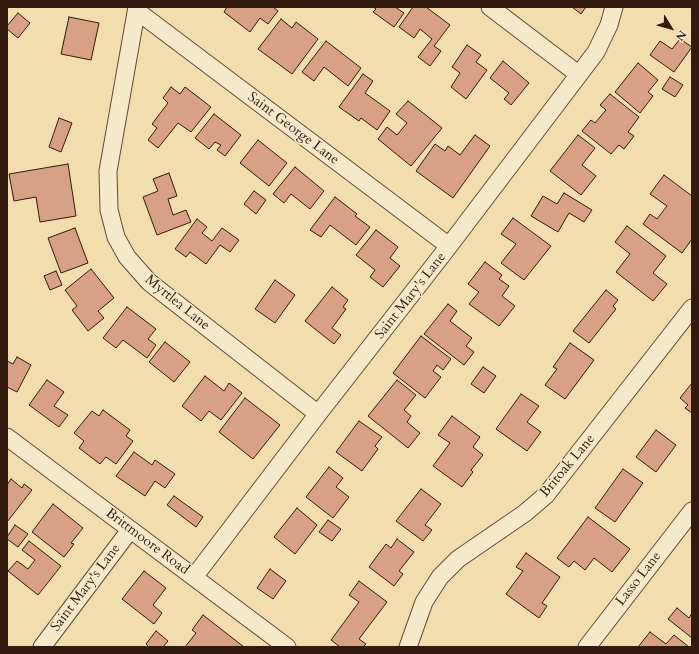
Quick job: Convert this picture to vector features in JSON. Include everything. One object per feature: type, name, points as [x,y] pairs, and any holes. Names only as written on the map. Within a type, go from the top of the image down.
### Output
[{"type":"street","points":[[490,7],[578,74]]},
{"type":"street","name":"Saint Mary's Lane","points":[[194,577],[318,414],[449,246],[596,52],[610,25],[614,7]]},
{"type":"street","name":"Saint George Lane","points":[[137,9],[449,246]]},
{"type":"street","name":"Myrtlea Lane","points":[[137,9],[108,171],[109,210],[116,237],[127,257],[149,282],[318,414]]},
{"type":"street","name":"Britoak Lane","points":[[408,647],[424,602],[440,577],[458,559],[525,513],[546,496],[692,308]]},
{"type":"street","name":"Brittmoore Road","points":[[8,440],[287,647]]},
{"type":"street","name":"Lasso Lane","points":[[587,647],[692,512]]},
{"type":"street","name":"Saint Mary's Lane","points":[[42,647],[130,530]]},
{"type":"building","points":[[227,7],[273,7],[278,11],[268,24],[260,18],[250,32],[224,12]]},
{"type":"building","points":[[373,7],[395,7],[404,13],[394,27],[373,12],[376,9]]},
{"type":"building","points":[[413,7],[426,7],[450,25],[434,46],[441,51],[430,66],[418,57],[432,39],[420,29],[414,38],[399,27]]},
{"type":"building","points":[[572,7],[586,7],[581,14]]},
{"type":"building","points":[[18,13],[30,23],[18,38],[7,29],[7,26]]},
{"type":"building","points":[[69,17],[99,23],[91,60],[61,54]]},
{"type":"building","points":[[281,19],[292,28],[296,22],[318,39],[292,74],[258,49]]},
{"type":"building","points":[[680,39],[692,47],[674,72],[650,55],[660,41],[672,49]]},
{"type":"building","points":[[326,41],[361,68],[348,86],[324,67],[314,81],[302,72]]},
{"type":"building","points":[[467,45],[481,55],[476,62],[487,70],[466,99],[451,87],[460,73],[452,67]]},
{"type":"building","points":[[503,61],[529,83],[511,105],[504,99],[509,93],[490,78]]},
{"type":"building","points":[[638,63],[658,80],[648,92],[653,96],[640,113],[615,92]]},
{"type":"building","points":[[363,74],[373,81],[365,93],[390,111],[377,130],[361,118],[359,121],[339,107]]},
{"type":"building","points":[[670,77],[683,85],[675,97],[662,89]]},
{"type":"building","points":[[171,87],[180,94],[185,87],[211,107],[191,132],[178,123],[158,148],[148,140],[157,128],[152,124],[168,103],[163,98]]},
{"type":"building","points":[[610,94],[639,117],[628,132],[634,136],[624,149],[619,145],[611,154],[582,131],[591,120],[595,123],[606,110],[600,105]]},
{"type":"building","points":[[408,101],[442,128],[411,166],[378,139],[387,127],[397,135],[407,123],[396,114]]},
{"type":"building","points":[[214,114],[241,135],[225,156],[217,150],[221,145],[215,142],[209,149],[195,138]]},
{"type":"building","points":[[59,118],[72,123],[61,152],[49,147]]},
{"type":"building","points":[[475,135],[490,146],[453,198],[416,171],[435,144],[445,151],[448,146],[460,155]]},
{"type":"building","points":[[578,135],[595,148],[582,165],[596,176],[581,195],[550,171]]},
{"type":"building","points":[[258,140],[287,163],[269,186],[240,163]]},
{"type":"building","points":[[68,164],[76,216],[40,222],[36,197],[14,201],[9,174]]},
{"type":"building","points":[[295,167],[324,191],[310,209],[291,194],[284,203],[273,194]]},
{"type":"building","points":[[169,173],[177,196],[168,199],[173,215],[186,210],[191,222],[157,235],[143,197],[158,191],[153,179]]},
{"type":"building","points":[[664,175],[692,196],[692,239],[682,253],[643,224],[650,214],[657,219],[667,206],[650,194]]},
{"type":"building","points":[[254,191],[266,200],[256,214],[244,204]]},
{"type":"building","points":[[564,193],[592,210],[584,222],[569,213],[558,232],[531,216],[543,196],[557,204]]},
{"type":"building","points":[[335,197],[357,214],[355,216],[370,227],[356,245],[330,225],[321,237],[310,230]]},
{"type":"building","points":[[513,218],[551,246],[524,280],[501,263],[516,244],[501,234]]},
{"type":"building","points":[[197,219],[207,227],[202,233],[212,241],[222,228],[239,240],[230,252],[220,245],[206,264],[190,252],[186,257],[175,249]]},
{"type":"building","points":[[627,226],[666,256],[653,273],[667,284],[653,301],[616,272],[630,254],[615,242]]},
{"type":"building","points":[[75,228],[88,263],[61,273],[48,238]]},
{"type":"building","points":[[376,230],[398,247],[390,258],[400,266],[383,287],[370,277],[375,270],[356,255]]},
{"type":"building","points":[[485,262],[502,275],[499,279],[509,286],[502,296],[515,306],[499,326],[469,304],[479,292],[468,284]]},
{"type":"building","points":[[91,269],[114,298],[98,311],[104,318],[88,331],[72,310],[77,306],[65,290]]},
{"type":"building","points":[[56,271],[62,285],[50,290],[44,276]]},
{"type":"building","points":[[275,280],[295,295],[275,323],[255,309]]},
{"type":"building","points":[[332,287],[348,300],[343,307],[346,309],[332,328],[341,335],[334,344],[305,321]]},
{"type":"building","points":[[606,290],[618,300],[613,306],[616,309],[589,343],[573,331]]},
{"type":"building","points":[[448,304],[457,311],[450,321],[472,338],[466,346],[474,352],[464,365],[424,334]]},
{"type":"building","points":[[127,307],[156,329],[148,339],[156,345],[147,358],[123,340],[116,348],[103,338]]},
{"type":"building","points":[[421,336],[451,359],[443,370],[437,365],[433,371],[441,377],[425,398],[393,373]]},
{"type":"building","points":[[165,342],[190,362],[174,382],[149,362]]},
{"type":"building","points":[[570,343],[594,360],[565,399],[545,385],[557,369],[553,367]]},
{"type":"building","points":[[17,357],[31,365],[17,392],[7,387],[7,361],[13,364]]},
{"type":"building","points":[[483,367],[496,376],[484,393],[471,384]]},
{"type":"building","points":[[205,376],[224,391],[229,383],[242,393],[221,420],[209,411],[201,421],[182,406]]},
{"type":"building","points":[[47,380],[64,392],[54,406],[68,415],[59,427],[29,405]]},
{"type":"building","points":[[397,380],[416,395],[404,410],[411,416],[407,422],[420,433],[408,448],[368,416]]},
{"type":"building","points":[[692,383],[692,413],[685,408],[688,405],[680,398]]},
{"type":"building","points":[[521,394],[539,406],[527,422],[541,432],[527,451],[496,429]]},
{"type":"building","points":[[245,398],[280,425],[253,459],[219,432]]},
{"type":"building","points":[[103,410],[130,430],[126,436],[133,441],[116,464],[106,457],[100,464],[79,448],[84,441],[74,433],[92,411],[99,416]]},
{"type":"building","points":[[452,416],[480,437],[473,447],[483,455],[471,470],[473,472],[462,487],[433,466],[450,443],[438,435]]},
{"type":"building","points":[[359,421],[382,437],[375,446],[378,449],[362,471],[336,452]]},
{"type":"building","points":[[656,430],[676,445],[656,472],[636,457]]},
{"type":"building","points":[[134,452],[152,465],[155,460],[175,474],[165,488],[155,481],[145,496],[116,476]]},
{"type":"building","points":[[329,467],[343,478],[336,487],[349,497],[333,518],[306,497]]},
{"type":"building","points":[[623,469],[643,483],[615,522],[595,508]]},
{"type":"building","points":[[11,479],[22,488],[24,484],[32,490],[7,522],[7,485]]},
{"type":"building","points":[[421,489],[441,504],[425,525],[432,530],[423,541],[396,521]]},
{"type":"building","points":[[174,496],[203,517],[196,527],[167,505]]},
{"type":"building","points":[[53,504],[83,528],[71,543],[74,544],[64,557],[32,532]]},
{"type":"building","points":[[297,508],[317,525],[295,554],[274,537]]},
{"type":"building","points":[[588,517],[630,549],[612,572],[594,558],[585,570],[574,561],[569,567],[557,558]]},
{"type":"building","points":[[328,520],[341,529],[332,541],[319,532]]},
{"type":"building","points":[[15,525],[28,534],[18,547],[7,539]]},
{"type":"building","points":[[397,539],[414,552],[399,571],[403,574],[394,586],[369,567],[386,544],[391,548]]},
{"type":"building","points":[[29,541],[61,566],[38,595],[8,571],[17,561],[28,569],[35,560],[22,550]]},
{"type":"building","points":[[526,553],[560,577],[542,603],[547,606],[539,618],[506,594],[523,571],[516,567]]},
{"type":"building","points":[[270,569],[286,581],[273,599],[257,588]]},
{"type":"building","points":[[144,571],[166,588],[153,605],[162,613],[154,624],[122,599]]},
{"type":"building","points":[[359,581],[387,602],[359,639],[366,644],[363,647],[340,647],[331,640],[359,602],[349,595]]},
{"type":"building","points":[[677,608],[689,618],[692,613],[692,638],[668,619]]},
{"type":"building","points":[[203,615],[244,647],[185,647],[196,633],[192,630]]},
{"type":"building","points":[[156,631],[168,641],[163,647],[149,647],[146,644]]},
{"type":"building","points":[[650,632],[666,644],[674,635],[689,647],[638,647]]}]
